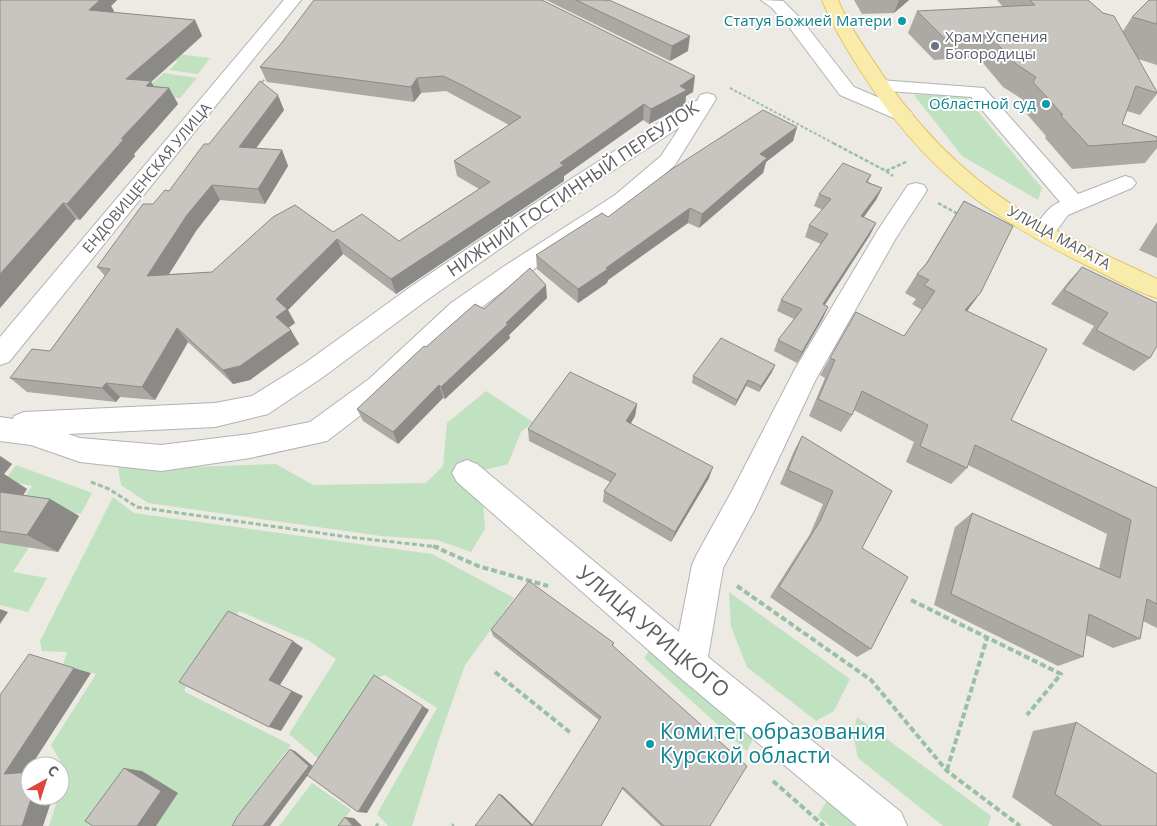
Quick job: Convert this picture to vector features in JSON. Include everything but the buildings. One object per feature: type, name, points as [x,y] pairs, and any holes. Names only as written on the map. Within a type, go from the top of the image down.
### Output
[{"type":"main road","name":"УЛИЦА МАРАТА","points":[[830,0],[837,18],[880,86],[932,149],[972,187],[1043,233],[1157,289]]},
{"type":"street","name":"ЕНДОВИЩЕНСКАЯ УЛИЦА","points":[[0,355],[293,0]]},
{"type":"street","name":"УЛИЦА МАРАТА","points":[[769,0],[777,4],[795,23],[847,92],[903,116]]},
{"type":"street","points":[[880,86],[977,92],[1075,205]]},
{"type":"street","name":"НИЖНИЙ ГОСТИННЫЙ ПЕРЕУЛОК","points":[[0,425],[206,416],[258,406],[314,370],[418,294],[578,184],[704,93]]},
{"type":"street","name":"НИЖНИЙ ГОСТИННЫЙ ПЕРЕУЛОК","points":[[0,429],[31,433],[80,450],[161,458],[250,446],[317,433],[378,387],[460,310],[511,273],[623,200],[668,160],[704,93]]},
{"type":"street","points":[[1043,233],[1060,210],[1126,183]]},
{"type":"street","points":[[690,664],[708,565],[744,499],[804,377],[886,235],[916,190]]},
{"type":"street","name":"УЛИЦА УРИЦКОГО","points":[[467,473],[690,664],[887,826]]},
{"type":"path","points":[[257,90],[268,74]]},
{"type":"path","points":[[704,93],[716,81],[774,110],[886,172],[932,149]]},
{"type":"path","points":[[109,489],[136,508],[348,537],[437,546],[478,566],[549,586]]},
{"type":"path","points":[[708,565],[871,680],[947,771],[1020,826]]},
{"type":"path","points":[[911,600],[1061,674],[1026,715]]},
{"type":"path","points":[[947,771],[987,638]]},
{"type":"path","points":[[495,672],[572,734]]},
{"type":"green space","points":[[114,46],[210,58],[198,74],[169,70],[178,61],[130,53],[151,84],[164,73],[197,78],[180,98],[83,87]]},
{"type":"green space","points":[[945,93],[965,96],[1042,188],[1038,200],[962,156],[914,95]]},
{"type":"green space","points":[[486,391],[533,422],[521,432],[508,464],[481,471],[485,529],[471,552],[437,540],[381,536],[148,503],[121,485],[117,461],[164,468],[276,464],[313,485],[426,483],[443,466],[447,423]]},
{"type":"green space","points":[[16,465],[92,493],[81,514],[53,510],[13,572],[47,578],[28,612],[0,605],[0,532],[32,486],[5,480]]},
{"type":"green space","points":[[113,497],[134,513],[432,554],[514,598],[465,665],[439,739],[412,826],[388,826],[377,814],[437,708],[385,675],[376,679],[321,761],[289,734],[336,659],[309,641],[239,611],[184,690],[291,745],[231,826],[49,826],[55,806],[70,806],[70,756],[57,756],[51,745],[96,674],[63,665],[67,652],[42,651],[40,641]]},
{"type":"green space","points":[[729,592],[850,679],[834,711],[816,721],[747,667],[731,627]]},
{"type":"green space","points":[[654,644],[757,731],[747,751],[644,658]]},
{"type":"green space","points":[[857,717],[991,816],[988,826],[943,826],[858,758],[853,734]]},
{"type":"green space","points":[[312,783],[351,810],[338,826],[279,826]]},
{"type":"green space","points":[[830,795],[867,826],[830,826],[818,816]]},
{"type":"place","name":"Статуя Божией Матери","points":[[902,21]]},
{"type":"place","name":"Храм Успения Богородицы","points":[[935,46]]},
{"type":"place","name":"Областной суд","points":[[1046,104]]},
{"type":"place","name":"Комитет образования Курской области","points":[[650,744]]}]
